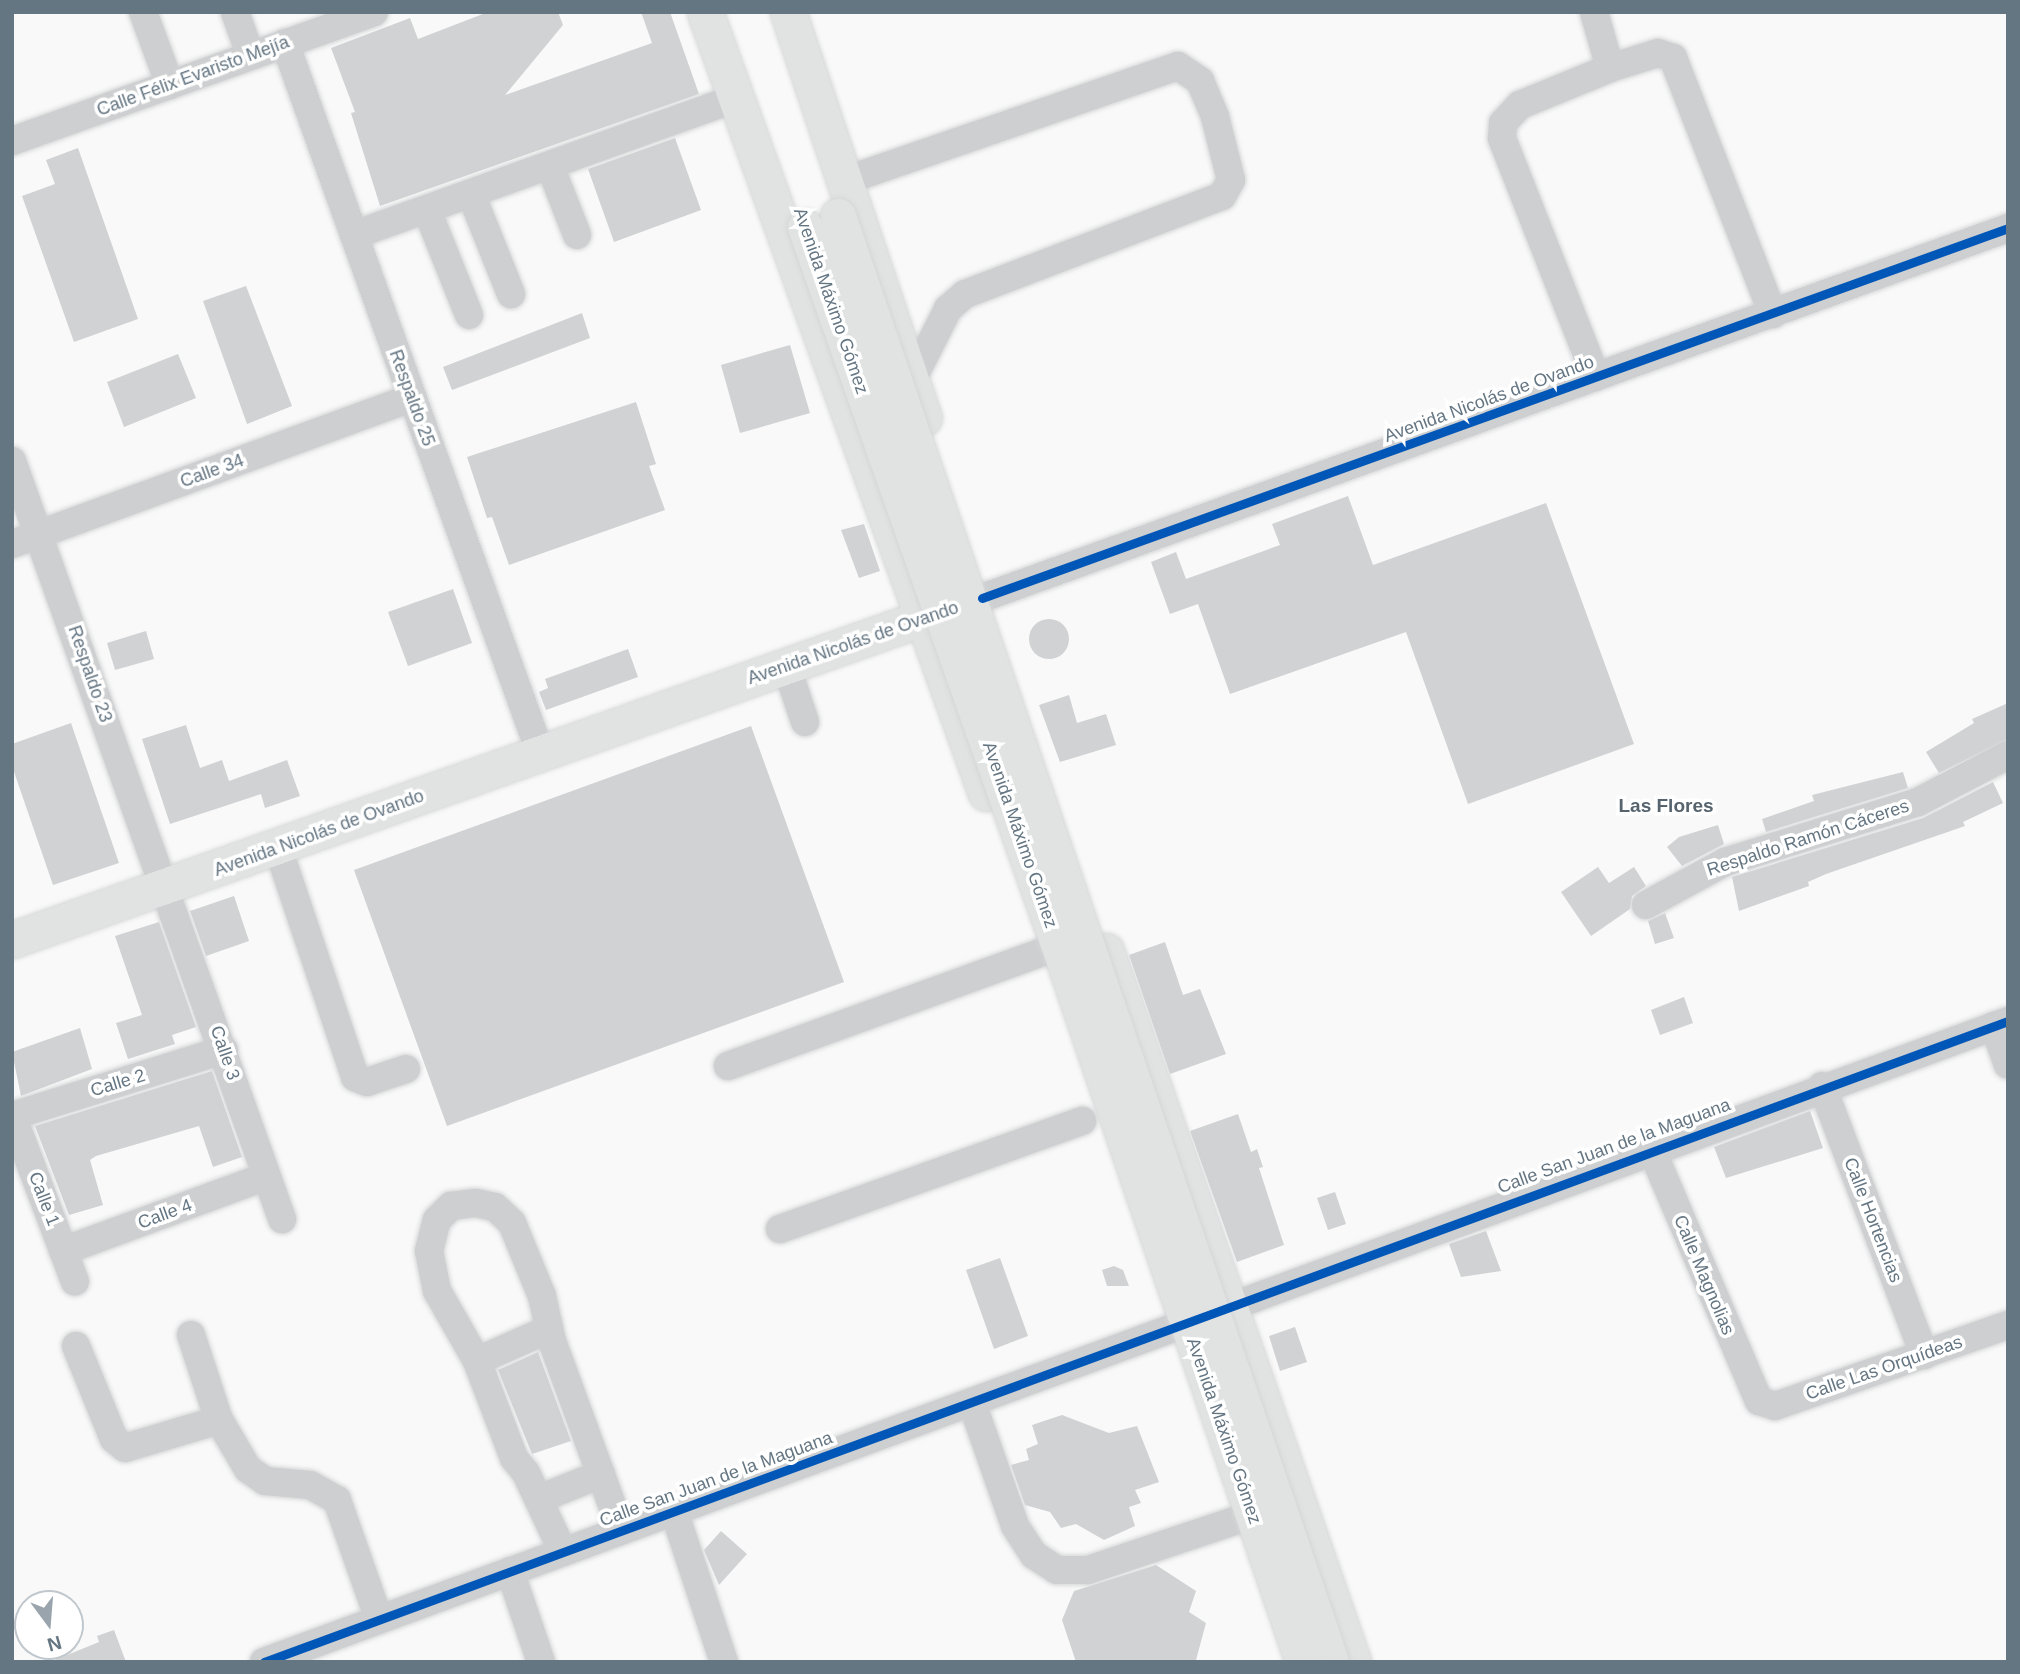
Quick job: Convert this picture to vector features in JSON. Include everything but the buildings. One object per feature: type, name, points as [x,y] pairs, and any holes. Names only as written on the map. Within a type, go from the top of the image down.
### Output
[{"type":"main road","points":[[705,12],[1177,1324],[1291,1662]]},
{"type":"main road","name":"Avenida Máximo Gómez","points":[[727,12],[1063,956],[1303,1662]]},
{"type":"main road","name":"Avenida Máximo Gómez","points":[[763,12],[838,216],[1331,1662]]},
{"type":"main road","points":[[788,12],[847,180],[982,598],[1232,1306],[1353,1662]]},
{"type":"main road","name":"Avenida Nicolás de Ovando","points":[[12,940],[165,889],[540,752],[982,598]]},
{"type":"street","points":[[143,12],[170,85]]},
{"type":"street","points":[[235,12],[250,54]]},
{"type":"street","name":"Calle Félix Evaristo Mejía","points":[[12,141],[374,12]]},
{"type":"street","points":[[1594,12],[1610,68]]},
{"type":"street","name":"Respaldo 25","points":[[285,43],[540,752]]},
{"type":"street","points":[[1596,377],[1502,138],[1503,123],[1520,105],[1610,68],[1658,53],[1672,58],[1773,314]]},
{"type":"street","points":[[847,180],[1178,66],[1200,81],[1226,150],[1231,180],[1222,196],[965,294],[948,309],[912,380]]},
{"type":"street","points":[[354,235],[736,98]]},
{"type":"street","points":[[550,166],[577,235]]},
{"type":"street","points":[[471,194],[511,295]]},
{"type":"street","points":[[427,210],[469,315]]},
{"type":"street","name":"Avenida Nicolás de Ovando","points":[[982,598],[2008,228]]},
{"type":"street","name":"Calle 34","points":[[12,544],[412,398]]},
{"type":"street","name":"Respaldo 23","points":[[12,461],[41,534],[165,889]]},
{"type":"street","points":[[786,665],[805,722]]},
{"type":"street","name":"Respaldo Ramón Cáceres","points":[[1646,905],[1725,862],[1918,802],[2008,755]]},
{"type":"street","points":[[278,848],[345,1058],[355,1077],[368,1082],[406,1069]]},
{"type":"street","name":"Calle 3","points":[[165,889],[282,1219]]},
{"type":"street","points":[[728,1066],[1043,952]]},
{"type":"street","points":[[2001,1023],[2008,1065]]},
{"type":"street","name":"Calle San Juan de la Maguana","points":[[264,1662],[972,1403],[1177,1324],[1232,1306],[1822,1086],[2001,1023]]},
{"type":"street","name":"Calle 2","points":[[12,1115],[224,1050]]},
{"type":"street","name":"Calle Hortencias","points":[[1822,1086],[1924,1354]]},
{"type":"street","name":"Calle 1","points":[[12,1115],[75,1282]]},
{"type":"street","points":[[779,1229],[1082,1121]]},
{"type":"street","name":"Calle Magnolias","points":[[1651,1149],[1759,1401]]},
{"type":"street","name":"Calle 4","points":[[63,1251],[267,1176]]},
{"type":"street","points":[[563,1552],[539,1499],[514,1458],[477,1361],[433,1279],[429,1251],[437,1220],[451,1206],[476,1203],[495,1208],[512,1223],[542,1296],[549,1329],[621,1530]]},
{"type":"street","name":"Calle Las Orquídeas","points":[[1759,1401],[1775,1406],[2008,1325]]},
{"type":"street","points":[[477,1361],[549,1329]]},
{"type":"street","points":[[191,1335],[219,1420],[248,1469],[265,1481],[310,1485],[324,1496],[337,1500],[370,1623]]},
{"type":"street","points":[[76,1346],[114,1439],[125,1448],[219,1420]]},
{"type":"street","points":[[972,1403],[1015,1526],[1034,1555],[1057,1570],[1088,1570],[1242,1518]]},
{"type":"street","points":[[539,1499],[601,1474]]},
{"type":"street","points":[[674,1511],[724,1662]]},
{"type":"street","points":[[510,1571],[541,1662]]},
{"type":"cycle path","points":[[982,598],[2008,228]]},
{"type":"cycle path","points":[[264,1662],[2008,1021]]},
{"type":"district","name":"Las Flores","points":[[1666,806]]}]
